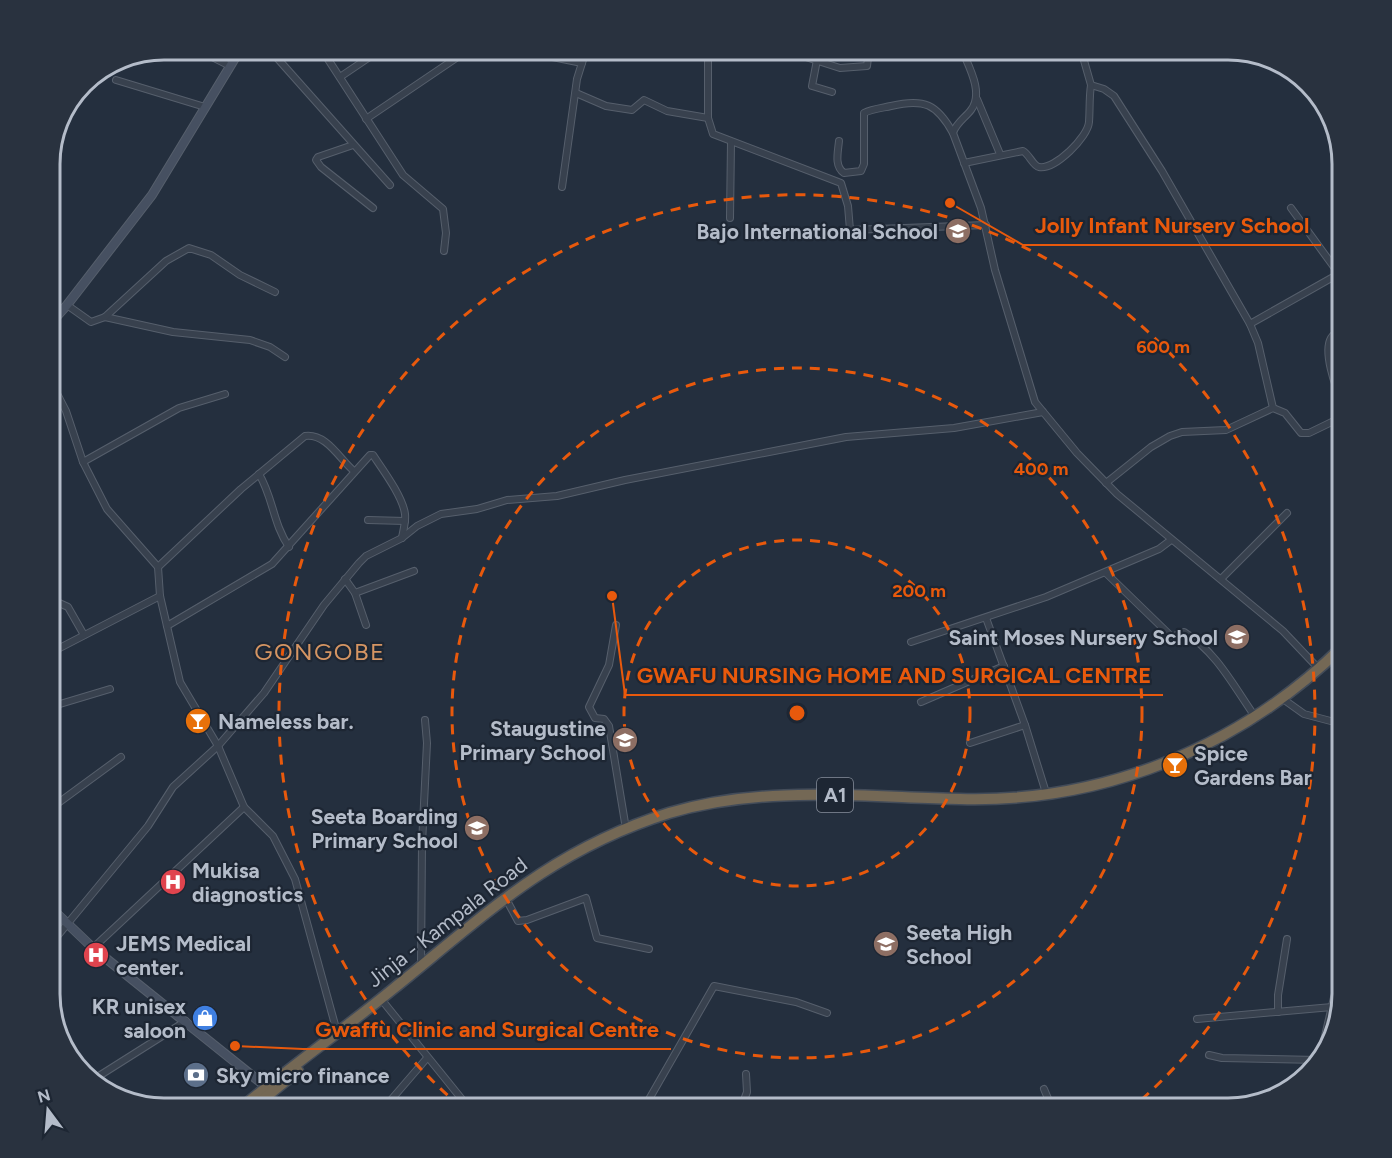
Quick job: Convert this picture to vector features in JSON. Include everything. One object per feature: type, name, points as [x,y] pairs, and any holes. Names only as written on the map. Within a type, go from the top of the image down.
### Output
[{"type":"highway","name":"Jinja - Kampala Road","points":[[261,1098],[337,1032],[422,966],[505,896],[550,865],[592,843],[626,829],[694,807],[750,798],[823,794],[997,799],[1047,795],[1132,775],[1178,758],[1256,718],[1319,670],[1332,656]]},
{"type":"highway","name":"Jinja - Kampala Road","points":[[256,1098],[332,1044],[354,1021]]},
{"type":"street","points":[[217,60],[228,66]]},
{"type":"street","points":[[60,313],[152,195],[232,60]]},
{"type":"street","points":[[279,60],[390,185]]},
{"type":"street","points":[[329,60],[403,175],[443,209],[444,251]]},
{"type":"street","points":[[340,77],[365,60]]},
{"type":"street","points":[[366,119],[453,60]]},
{"type":"street","points":[[566,60],[582,63]]},
{"type":"street","points":[[562,187],[583,60]]},
{"type":"street","points":[[708,60],[708,118],[713,134],[841,183],[848,206],[850,230],[986,225]]},
{"type":"street","points":[[832,93],[812,86],[817,60],[840,68],[865,68],[868,60]]},
{"type":"street","points":[[966,60],[977,98],[1000,154]]},
{"type":"street","points":[[964,163],[1023,151],[1039,167],[1065,156],[1076,146],[1089,124],[1087,110],[1091,85],[1084,60]]},
{"type":"street","points":[[116,80],[205,107]]},
{"type":"street","points":[[1091,85],[1110,92],[1127,115],[1250,324],[1260,350],[1273,408]]},
{"type":"street","points":[[576,93],[606,106],[632,110],[644,100],[667,111],[708,118]]},
{"type":"street","points":[[953,133],[973,108],[977,98]]},
{"type":"street","points":[[839,141],[840,171],[844,173],[861,171],[864,164],[864,113],[914,102],[924,103],[938,111],[953,133],[986,225],[995,270],[1031,394],[1043,412],[1106,483],[1171,540],[1283,631],[1319,670]]},
{"type":"street","points":[[730,218],[731,142]]},
{"type":"street","points":[[352,145],[318,157],[316,160],[373,208]]},
{"type":"street","points":[[1291,208],[1332,261]]},
{"type":"street","points":[[67,305],[89,322],[105,317],[166,261],[189,248],[211,255],[240,276],[275,292]]},
{"type":"street","points":[[1250,324],[1332,278]]},
{"type":"street","points":[[105,317],[173,332],[250,340],[270,347],[285,357]]},
{"type":"street","points":[[1332,336],[1328,345],[1332,366]]},
{"type":"street","points":[[83,462],[172,411],[197,401],[225,394]]},
{"type":"street","points":[[60,399],[83,462],[107,509],[158,567],[160,596],[180,682],[218,746],[244,807],[273,836],[295,879],[337,1032]]},
{"type":"street","points":[[1106,483],[1151,447],[1182,432],[1226,430],[1273,408],[1285,413],[1301,433],[1309,433],[1332,422]]},
{"type":"street","points":[[60,933],[148,826],[173,788],[218,746],[264,693],[345,579],[366,556],[402,538],[417,526],[441,514],[507,500],[557,496],[626,480],[846,437],[954,428],[1043,412]]},
{"type":"street","points":[[158,567],[259,474],[308,435],[339,453],[343,463],[354,471]]},
{"type":"street","points":[[167,626],[272,564],[369,456],[373,456],[403,507],[405,521],[402,538]]},
{"type":"street","points":[[259,474],[268,491],[276,526],[289,547]]},
{"type":"street","points":[[1221,579],[1240,563],[1287,513]]},
{"type":"street","points":[[368,520],[405,521]]},
{"type":"street","points":[[911,642],[986,618],[1106,573],[1159,549],[1171,540]]},
{"type":"street","points":[[355,593],[414,571]]},
{"type":"street","points":[[1106,573],[1172,637],[1185,632],[1200,643],[1224,671],[1256,718]]},
{"type":"street","points":[[345,579],[355,593],[366,625]]},
{"type":"street","points":[[60,648],[160,596]]},
{"type":"street","points":[[60,603],[68,607],[84,635]]},
{"type":"street","points":[[986,618],[1025,725],[1047,795]]},
{"type":"street","points":[[616,625],[609,665],[589,707],[595,718],[604,719],[609,726],[626,829]]},
{"type":"street","points":[[921,702],[1004,666]]},
{"type":"street","points":[[60,704],[110,689]]},
{"type":"street","points":[[1283,699],[1304,714],[1332,721]]},
{"type":"street","points":[[422,966],[422,844],[427,743],[425,720]]},
{"type":"street","points":[[970,743],[1025,725]]},
{"type":"street","points":[[60,802],[121,757]]},
{"type":"street","points":[[93,948],[244,807]]},
{"type":"street","points":[[505,896],[518,921],[527,920],[586,898],[597,938],[604,942],[649,949]]},
{"type":"street","points":[[60,916],[93,948],[270,1089]]},
{"type":"street","points":[[1278,1012],[1278,995],[1287,939]]},
{"type":"street","points":[[650,1098],[714,986],[796,1002],[827,1013]]},
{"type":"street","points":[[381,999],[461,1098]]},
{"type":"street","points":[[1197,1019],[1331,1007]]},
{"type":"street","points":[[100,1076],[186,1021]]},
{"type":"street","points":[[1209,1055],[1222,1058],[1309,1060]]},
{"type":"street","points":[[393,1098],[427,1058]]},
{"type":"street","points":[[745,1098],[747,1092],[746,1074]]},
{"type":"street","points":[[1044,1089],[1048,1098]]},
{"type":"place","name":"Jolly Infant Nursery School","points":[[950,203]]},
{"type":"place","name":"Bajo International School","points":[[958,231]]},
{"type":"place","name":"GWAFU NURSING HOME AND SURGICAL CENTRE","points":[[612,596]]},
{"type":"place","name":"Saint Moses Nursery School","points":[[1237,637]]},
{"type":"place","name":"Nameless bar.","points":[[198,721]]},
{"type":"place","name":"Staugustine Primary School","points":[[625,740]]},
{"type":"place","name":"Spice Gardens Bar","points":[[1175,765]]},
{"type":"place","name":"Seeta Boarding Primary School","points":[[477,828]]},
{"type":"place","name":"Mukisa diagnostics","points":[[173,882]]},
{"type":"place","name":"Seeta High School","points":[[886,944]]},
{"type":"place","name":"JEMS Medical center.","points":[[96,955]]},
{"type":"place","name":"KR unisex saloon","points":[[205,1018]]},
{"type":"place","name":"Gwaffu Clinic and Surgical Centre","points":[[235,1046]]},
{"type":"place","name":"Sky micro finance","points":[[196,1075]]},
{"type":"district","name":"GONGOBE","points":[[320,651]]}]
